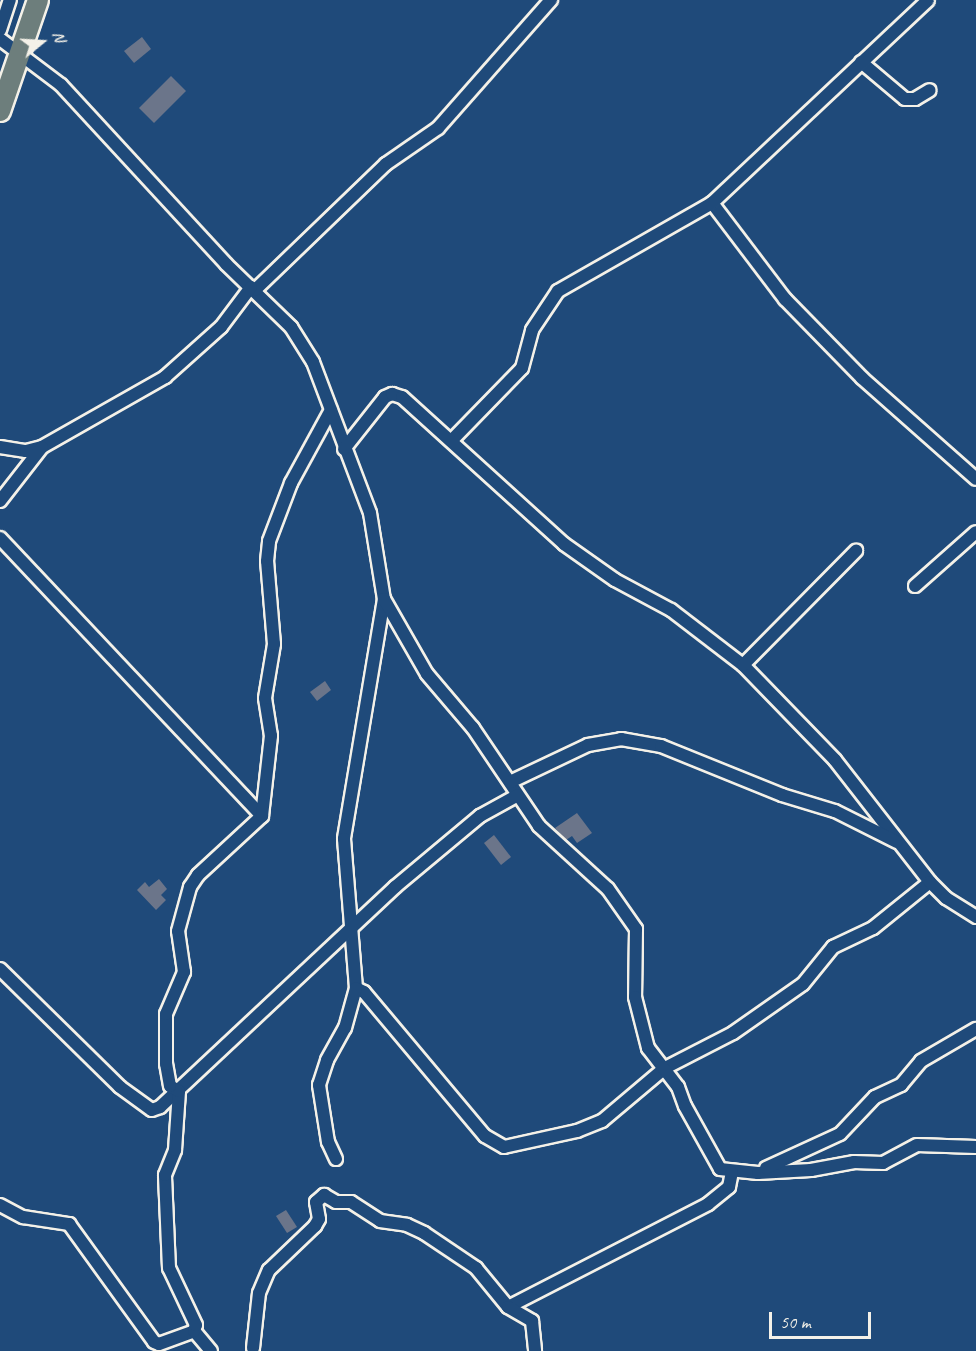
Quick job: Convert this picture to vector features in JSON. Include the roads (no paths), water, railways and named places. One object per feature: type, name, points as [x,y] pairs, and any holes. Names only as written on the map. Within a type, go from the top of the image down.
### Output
[{"type":"highway","points":[[0,111],[38,0]]},
{"type":"street","points":[[0,30],[10,0]]},
{"type":"street","points":[[0,447],[26,451],[42,447],[165,377],[221,327],[253,289],[386,164],[438,128],[551,0]]},
{"type":"street","points":[[452,440],[522,368],[532,330],[558,291],[712,203],[928,0]]},
{"type":"street","points":[[0,39],[19,56],[61,85],[302,342],[331,410],[370,513],[384,599],[344,839],[356,988],[345,1028],[327,1059],[319,1085],[326,1133],[336,1159]]},
{"type":"street","points":[[861,62],[906,99],[915,99],[930,90]]},
{"type":"street","points":[[712,203],[785,299],[862,378],[976,479]]},
{"type":"street","points":[[344,449],[392,394],[402,397],[564,544],[615,580],[671,610],[743,665],[835,760],[930,882],[946,898],[976,917]]},
{"type":"street","points":[[178,1091],[170,1086],[164,1034],[166,1014],[184,972],[178,931],[190,887],[211,862],[262,816],[271,736],[265,698],[274,644],[267,561],[269,541],[291,483],[331,410]]},
{"type":"street","points":[[0,501],[42,447]]},
{"type":"street","points":[[915,586],[976,532]]},
{"type":"street","points":[[0,538],[262,816]]},
{"type":"street","points":[[743,665],[856,551]]},
{"type":"street","points":[[384,599],[427,674],[473,728],[539,826],[619,901],[636,928],[635,998],[641,1028],[651,1054],[665,1068],[717,1165],[732,1172],[812,1170],[854,1162],[883,1163],[917,1145],[976,1147]]},
{"type":"street","points":[[510,782],[588,745],[621,739],[661,747],[782,795],[835,811],[899,843]]},
{"type":"street","points":[[0,969],[140,1103],[152,1110],[178,1091],[456,835],[519,795]]},
{"type":"street","points":[[356,988],[364,992],[485,1136],[504,1147],[577,1131],[602,1121],[665,1068],[756,1017],[803,984],[833,946],[873,928],[930,882]]},
{"type":"street","points":[[758,1173],[840,1134],[870,1101],[901,1085],[921,1061],[976,1029]]},
{"type":"street","points":[[0,1205],[23,1217],[69,1224],[147,1334],[160,1347],[194,1331],[196,1325],[169,1268],[165,1175],[175,1150],[178,1091]]},
{"type":"street","points":[[508,1307],[708,1204],[729,1187],[732,1172]]},
{"type":"street","points":[[253,1348],[259,1293],[269,1270],[315,1226],[320,1219],[316,1202],[324,1195],[336,1202],[351,1202],[380,1221],[424,1233],[476,1268],[508,1307],[531,1321],[535,1351]]},
{"type":"street","points":[[194,1331],[212,1351]]}]
